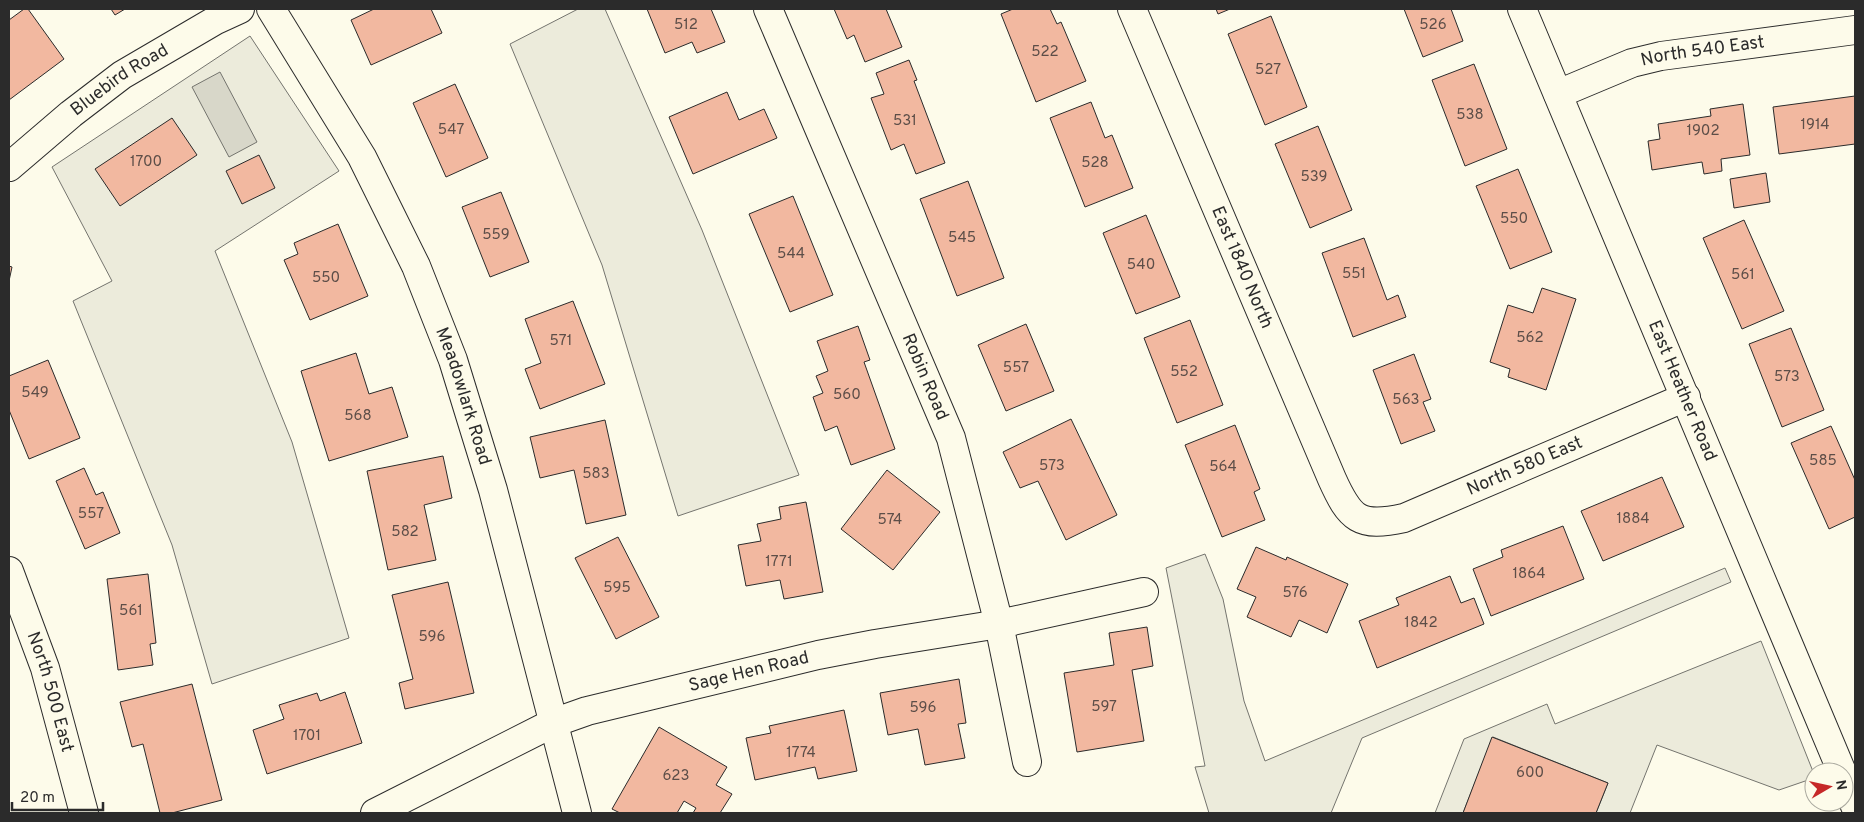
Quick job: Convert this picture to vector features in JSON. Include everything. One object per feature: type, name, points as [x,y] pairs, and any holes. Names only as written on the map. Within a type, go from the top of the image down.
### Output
[{"type":"street","name":"Bluebird Road","points":[[9,167],[71,114],[122,75],[216,20],[240,9]]},
{"type":"street","name":"Meadowlark Road","points":[[271,9],[362,157],[416,266],[453,360],[493,490],[577,813]]},
{"type":"street","name":"Robin Road","points":[[768,9],[951,438],[999,624],[1027,762]]},
{"type":"street","name":"East 1840 North","points":[[1132,9],[1336,487],[1344,503],[1362,521]]},
{"type":"street","name":"East Heather Road","points":[[1522,9],[1686,397],[1844,762]]},
{"type":"street","name":"North 540 East","points":[[1558,94],[1632,63],[1661,56],[1855,30]]},
{"type":"street","name":"North 580 East","points":[[1362,521],[1385,522],[1404,518],[1686,397]]},
{"type":"street","name":"North 500 East","points":[[9,571],[45,668],[84,813]]},
{"type":"street","name":"Sage Hen Road","points":[[375,813],[553,723],[587,710],[818,656],[875,644],[999,624],[1144,592]]},
{"type":"shaded area","points":[[578,9],[605,9],[702,230],[799,475],[678,516],[602,265],[510,44]]},
{"type":"shaded area","points":[[250,36],[339,171],[215,251],[292,442],[349,638],[212,684],[172,545],[73,301],[112,281],[52,167]]},
{"type":"shaded area","points":[[220,72],[257,142],[229,157],[192,87]]},
{"type":"shaded area","points":[[1205,554],[1223,599],[1244,701],[1265,761],[1725,568],[1731,582],[1362,738],[1331,813],[1209,813],[1195,767],[1205,766],[1166,568]]},
{"type":"shaded area","points":[[1761,641],[1809,762],[1804,762],[1804,781],[1779,790],[1657,745],[1630,813],[1596,813],[1608,783],[1493,737],[1463,813],[1435,813],[1464,739],[1547,704],[1555,724]]},
{"type":"building","points":[[24,9],[28,9],[64,59],[9,100],[9,20]]},
{"type":"building","points":[[111,9],[125,9],[115,15]]},
{"type":"building","points":[[374,9],[431,9],[442,33],[371,65],[351,20]]},
{"type":"building","points":[[647,9],[711,9],[725,42],[697,53],[692,42],[665,53]]},
{"type":"building","points":[[834,9],[886,9],[902,47],[865,62],[854,35],[847,39]]},
{"type":"building","points":[[1013,9],[1050,9],[1057,24],[1061,22],[1086,81],[1036,102],[1001,14]]},
{"type":"building","points":[[1216,9],[1230,9],[1218,14]]},
{"type":"building","points":[[1404,9],[1451,9],[1463,41],[1423,57]]},
{"type":"building","points":[[1271,16],[1307,107],[1265,125],[1228,34]]},
{"type":"building","points":[[909,60],[917,80],[914,81],[945,163],[916,174],[904,144],[891,150],[871,98],[884,94],[876,73]]},
{"type":"building","points":[[1474,64],[1507,149],[1465,166],[1432,80]]},
{"type":"building","points":[[455,84],[488,158],[446,177],[413,103]]},
{"type":"building","points":[[727,92],[739,120],[764,109],[777,138],[693,174],[669,117]]},
{"type":"building","points":[[1855,96],[1855,144],[1779,154],[1773,107]]},
{"type":"building","points":[[1091,102],[1105,138],[1112,135],[1133,188],[1085,207],[1050,118]]},
{"type":"building","points":[[1743,104],[1750,155],[1721,159],[1722,171],[1704,174],[1702,162],[1652,170],[1648,141],[1660,139],[1658,124],[1711,116],[1710,109]]},
{"type":"building","points":[[172,118],[197,155],[120,206],[95,169]]},
{"type":"building","points":[[1318,126],[1352,210],[1310,228],[1275,144]]},
{"type":"building","points":[[259,155],[275,188],[242,204],[226,171]]},
{"type":"building","points":[[1518,169],[1552,252],[1510,269],[1476,186]]},
{"type":"building","points":[[1766,173],[1770,202],[1734,208],[1730,179]]},
{"type":"building","points":[[968,181],[1004,278],[957,296],[920,199]]},
{"type":"building","points":[[501,192],[529,262],[490,277],[462,207]]},
{"type":"building","points":[[793,196],[833,295],[790,312],[749,214]]},
{"type":"building","points":[[1146,215],[1180,297],[1136,314],[1103,233]]},
{"type":"building","points":[[1744,220],[1784,311],[1742,329],[1703,238]]},
{"type":"building","points":[[338,224],[368,296],[310,320],[284,260],[298,254],[294,243]]},
{"type":"building","points":[[1364,238],[1387,300],[1398,295],[1406,317],[1353,337],[1322,253]]},
{"type":"building","points":[[9,266],[12,267],[9,281]]},
{"type":"building","points":[[1542,288],[1576,299],[1546,390],[1508,377],[1510,369],[1490,362],[1508,305],[1533,313]]},
{"type":"building","points":[[573,301],[605,384],[540,409],[525,369],[541,363],[525,319]]},
{"type":"building","points":[[1190,320],[1223,405],[1177,423],[1144,338]]},
{"type":"building","points":[[1026,324],[1054,391],[1006,411],[978,345]]},
{"type":"building","points":[[858,326],[870,360],[864,362],[895,449],[851,465],[837,426],[825,431],[813,397],[823,393],[816,376],[828,371],[817,341]]},
{"type":"building","points":[[1791,328],[1824,410],[1782,427],[1749,344]]},
{"type":"building","points":[[356,353],[369,394],[392,387],[408,437],[329,461],[301,371]]},
{"type":"building","points":[[1414,354],[1431,399],[1423,402],[1435,431],[1401,444],[1373,370]]},
{"type":"building","points":[[48,360],[80,438],[29,459],[9,410],[9,376]]},
{"type":"building","points":[[1071,419],[1117,515],[1066,540],[1038,481],[1020,488],[1003,452]]},
{"type":"building","points":[[605,420],[626,515],[586,524],[574,470],[540,478],[530,437]]},
{"type":"building","points":[[1235,425],[1260,489],[1254,492],[1265,520],[1222,537],[1185,445]]},
{"type":"building","points":[[1831,426],[1855,480],[1855,517],[1829,529],[1791,443]]},
{"type":"building","points":[[443,456],[452,498],[424,505],[436,560],[388,570],[367,471]]},
{"type":"building","points":[[84,468],[96,495],[103,492],[120,533],[85,549],[56,481]]},
{"type":"building","points":[[887,470],[940,512],[893,570],[841,529]]},
{"type":"building","points":[[1662,477],[1684,527],[1603,561],[1581,511]]},
{"type":"building","points":[[806,502],[823,592],[784,599],[780,580],[746,586],[738,545],[761,541],[757,524],[781,519],[779,507]]},
{"type":"building","points":[[1563,526],[1584,579],[1491,616],[1473,569],[1503,557],[1501,550]]},
{"type":"building","points":[[618,537],[659,617],[616,639],[575,558]]},
{"type":"building","points":[[1256,547],[1286,560],[1287,557],[1348,584],[1327,633],[1299,620],[1291,637],[1247,617],[1256,597],[1237,589]]},
{"type":"building","points":[[148,574],[156,643],[150,644],[153,665],[118,670],[107,579]]},
{"type":"building","points":[[1450,576],[1461,603],[1474,598],[1484,624],[1377,668],[1359,621],[1399,605],[1396,598]]},
{"type":"building","points":[[448,582],[474,693],[405,709],[399,683],[413,679],[392,595]]},
{"type":"building","points":[[1147,627],[1153,666],[1132,670],[1144,741],[1077,752],[1064,673],[1114,665],[1109,633]]},
{"type":"building","points":[[959,679],[966,723],[958,724],[965,758],[925,765],[918,729],[888,735],[880,693]]},
{"type":"building","points":[[192,684],[222,800],[172,813],[160,813],[143,744],[132,747],[120,702]]},
{"type":"building","points":[[345,692],[362,743],[267,774],[253,730],[284,719],[279,705],[317,693],[320,701]]},
{"type":"building","points":[[844,710],[857,771],[818,779],[815,767],[755,780],[746,738],[771,733],[769,726]]},
{"type":"building","points":[[659,727],[727,767],[716,785],[732,794],[720,813],[693,813],[696,808],[684,801],[677,813],[620,813],[612,809]]},
{"type":"building","points":[[1492,737],[1608,783],[1596,813],[1463,813]]}]
